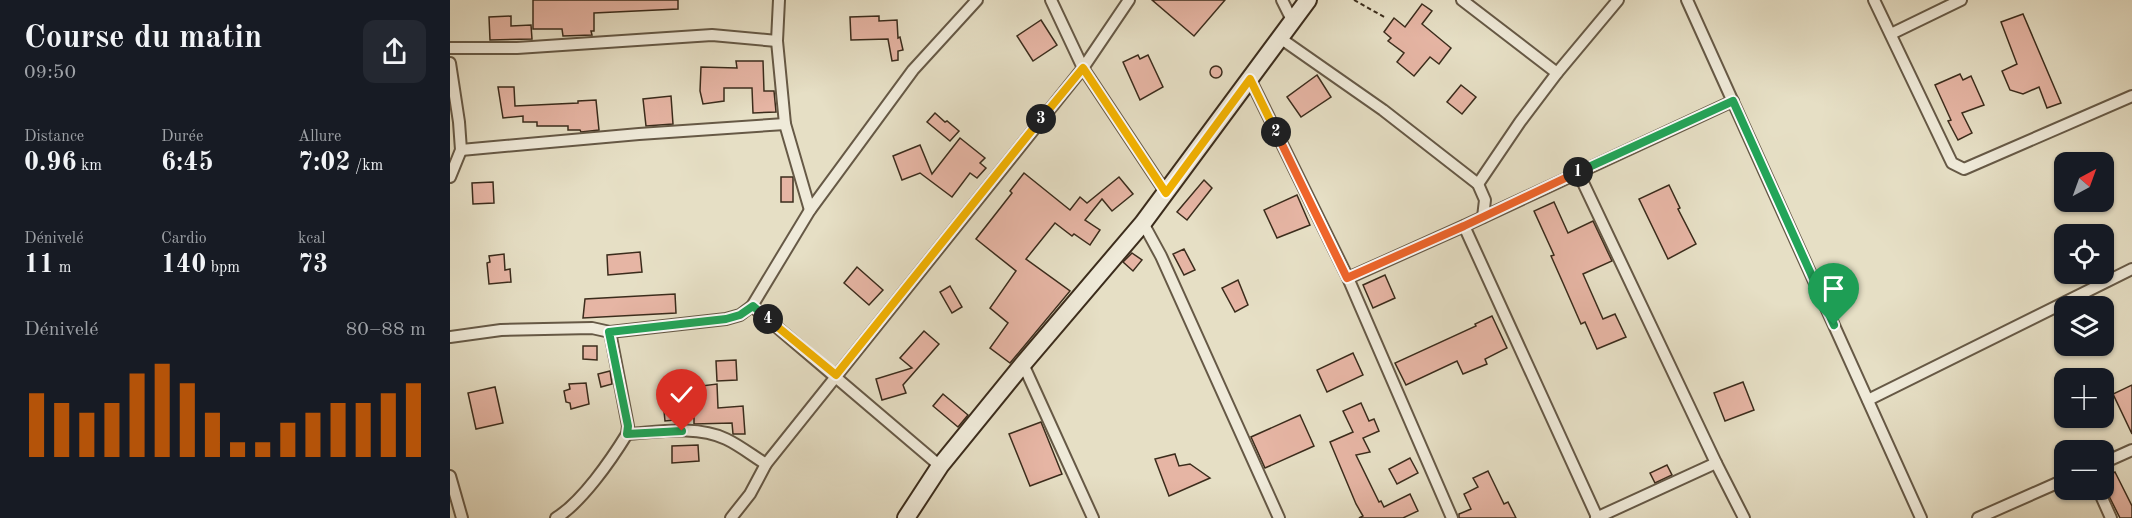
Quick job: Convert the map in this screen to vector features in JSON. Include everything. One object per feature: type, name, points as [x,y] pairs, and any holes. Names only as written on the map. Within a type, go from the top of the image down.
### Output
[{"type":"street","points":[[779,0],[777,41],[785,124],[810,210]]},
{"type":"street","points":[[450,337],[501,330],[592,328],[609,332],[726,319],[740,315],[753,306],[810,210],[913,70],[977,0]]},
{"type":"street","points":[[1051,0],[1083,68],[1166,193]]},
{"type":"street","points":[[731,518],[750,494],[766,464],[1083,68],[1129,0]]},
{"type":"street","points":[[1282,0],[1292,20]]},
{"type":"street","points":[[911,516],[940,466],[1023,364],[1143,224],[1308,0]]},
{"type":"street","points":[[1462,0],[1557,73]]},
{"type":"street","points":[[1478,184],[1557,73],[1618,0]]},
{"type":"street","points":[[1687,0],[1921,518]]},
{"type":"street","points":[[1874,0],[1952,163],[1957,167],[1964,169],[2132,96]]},
{"type":"street","points":[[1891,34],[1961,0]]},
{"type":"street","points":[[450,48],[518,48],[712,35],[777,41]]},
{"type":"street","points":[[1280,38],[1383,110],[1478,184],[1485,200],[1484,217]]},
{"type":"street","points":[[450,63],[461,150],[450,177]]},
{"type":"street","points":[[1250,79],[1347,278],[1452,518]]},
{"type":"street","points":[[1347,278],[1733,101]]},
{"type":"street","points":[[461,150],[785,124]]},
{"type":"street","points":[[1578,172],[1744,518]]},
{"type":"street","points":[[1143,224],[1161,256],[1279,518]]},
{"type":"street","points":[[1464,226],[1596,518],[1716,463]]},
{"type":"street","points":[[1868,400],[2132,269]]},
{"type":"street","points":[[753,306],[940,466]]},
{"type":"street","points":[[556,518],[572,514],[578,500],[627,434],[628,426],[609,332]]},
{"type":"street","points":[[1023,364],[1093,518]]},
{"type":"street","points":[[627,434],[682,431],[706,433],[725,439],[766,464]]},
{"type":"street","points":[[2114,458],[2132,450]]},
{"type":"street","points":[[451,482],[462,518]]},
{"type":"street","points":[[1978,518],[2054,484]]},
{"type":"street","points":[[2103,500],[2111,518]]},
{"type":"path","points":[[1354,0],[1386,18]]},
{"type":"building","points":[[533,0],[678,0],[678,9],[594,13],[592,35],[563,36],[562,29],[533,29]]},
{"type":"building","points":[[1152,0],[1225,0],[1194,36]]},
{"type":"building","points":[[1422,4],[1432,11],[1422,24],[1451,48],[1439,64],[1430,57],[1414,76],[1397,62],[1404,53],[1388,41],[1391,38],[1384,32],[1394,18],[1405,27]]},
{"type":"building","points":[[2023,14],[2061,103],[2047,108],[2039,87],[2023,94],[2010,90],[2002,71],[2017,64],[2001,22]]},
{"type":"building","points":[[511,16],[511,26],[531,25],[532,39],[490,40],[489,17]]},
{"type":"building","points":[[879,16],[879,21],[897,20],[898,38],[900,37],[903,50],[898,51],[898,60],[892,61],[888,39],[851,40],[850,17]]},
{"type":"building","points":[[1041,20],[1057,45],[1033,61],[1017,36]]},
{"type":"building","points":[[1138,55],[1140,59],[1148,55],[1163,87],[1140,100],[1123,62]]},
{"type":"building","points":[[736,61],[763,61],[764,91],[774,91],[776,112],[753,113],[752,88],[724,88],[724,101],[703,104],[700,91],[701,67],[737,68]]},
{"type":"building","points":[[1218,66],[1222,72],[1218,78],[1214,78],[1210,70]]},
{"type":"building","points":[[1960,74],[1963,80],[1971,76],[1984,105],[1962,113],[1972,133],[1958,140],[1948,121],[1951,120],[1935,85]]},
{"type":"building","points":[[1317,75],[1331,97],[1301,117],[1287,97]]},
{"type":"building","points":[[1461,85],[1476,97],[1462,114],[1447,102]]},
{"type":"building","points":[[498,87],[514,87],[515,106],[596,100],[599,130],[581,132],[580,130],[568,130],[568,126],[537,126],[537,122],[523,122],[523,116],[503,118]]},
{"type":"building","points":[[671,96],[673,124],[646,126],[643,99]]},
{"type":"building","points":[[935,113],[959,131],[950,141],[927,122]]},
{"type":"building","points":[[960,138],[985,158],[980,163],[986,168],[977,178],[970,173],[952,197],[920,173],[902,180],[893,156],[920,145],[932,174]]},
{"type":"building","points":[[1024,173],[1070,210],[1080,197],[1087,203],[1119,177],[1133,194],[1112,211],[1102,199],[1085,220],[1100,230],[1090,245],[1074,234],[1072,236],[1055,223],[1026,259],[1070,291],[1010,363],[990,348],[1008,323],[990,308],[1016,271],[976,239],[1012,193],[1010,191]]},
{"type":"building","points":[[781,177],[793,177],[793,202],[781,202]]},
{"type":"building","points":[[1204,180],[1212,188],[1187,220],[1177,212]]},
{"type":"building","points":[[493,182],[494,203],[473,204],[472,183]]},
{"type":"building","points":[[1669,185],[1680,208],[1678,209],[1696,244],[1668,259],[1639,199]]},
{"type":"building","points":[[1297,195],[1310,225],[1277,238],[1264,210]]},
{"type":"building","points":[[1554,202],[1568,233],[1593,221],[1612,261],[1583,274],[1603,319],[1615,314],[1626,337],[1597,349],[1585,322],[1581,324],[1534,211]]},
{"type":"building","points":[[1184,249],[1195,270],[1184,275],[1173,254]]},
{"type":"building","points":[[640,252],[642,272],[608,275],[607,255]]},
{"type":"building","points":[[1132,253],[1142,260],[1133,271],[1123,262]]},
{"type":"building","points":[[504,254],[505,270],[510,269],[511,282],[489,284],[487,263],[490,262],[489,256]]},
{"type":"building","points":[[857,267],[883,290],[869,305],[844,283]]},
{"type":"building","points":[[1385,275],[1395,298],[1373,308],[1363,285]]},
{"type":"building","points":[[1238,280],[1248,305],[1235,312],[1222,288]]},
{"type":"building","points":[[950,286],[962,307],[952,313],[940,292]]},
{"type":"building","points":[[675,294],[676,313],[583,318],[585,299]]},
{"type":"building","points":[[1492,316],[1507,348],[1485,359],[1487,364],[1463,374],[1457,361],[1406,385],[1395,363],[1476,326],[1475,324]]},
{"type":"building","points":[[924,331],[939,344],[903,385],[906,393],[882,400],[876,379],[912,368],[900,358]]},
{"type":"building","points":[[583,346],[597,346],[597,360],[583,359]]},
{"type":"building","points":[[1353,353],[1363,375],[1327,392],[1317,370]]},
{"type":"building","points":[[736,360],[737,380],[717,381],[716,361]]},
{"type":"building","points":[[610,371],[612,384],[601,387],[598,374]]},
{"type":"building","points":[[1743,382],[1754,410],[1725,421],[1714,393]]},
{"type":"building","points":[[586,383],[589,404],[571,409],[570,403],[566,402],[564,391],[570,389],[569,384]]},
{"type":"building","points":[[717,384],[718,408],[743,406],[745,434],[733,434],[732,423],[694,424],[694,418],[665,421],[662,391]]},
{"type":"building","points":[[2132,385],[2132,434],[2114,396],[2114,394]]},
{"type":"building","points":[[495,387],[503,423],[476,429],[468,393]]},
{"type":"building","points":[[943,394],[968,415],[958,427],[933,406]]},
{"type":"building","points":[[1361,403],[1369,421],[1374,419],[1379,431],[1363,438],[1370,452],[1356,455],[1379,502],[1381,501],[1384,507],[1410,494],[1418,511],[1403,518],[1359,518],[1363,516],[1330,442],[1353,432],[1343,411]]},
{"type":"building","points":[[1300,415],[1314,446],[1265,468],[1251,437]]},
{"type":"building","points":[[1041,422],[1062,474],[1030,486],[1009,434]]},
{"type":"building","points":[[698,445],[699,461],[672,463],[672,446]]},
{"type":"building","points":[[1175,454],[1179,466],[1190,464],[1210,478],[1169,496],[1155,459]]},
{"type":"building","points":[[1410,458],[1418,473],[1397,484],[1389,469]]},
{"type":"building","points":[[1667,465],[1672,475],[1655,483],[1650,473]]},
{"type":"building","points":[[1488,471],[1504,504],[1508,502],[1516,518],[1459,518],[1459,514],[1471,509],[1464,494],[1478,487],[1473,478]]},
{"type":"building","points":[[2114,472],[2132,506],[2132,518],[2120,518],[2111,500],[2114,500]]},
{"type":"route","points":[[682,431],[627,434],[628,426],[613,342],[609,332],[726,319],[740,315],[753,306],[836,375],[1083,68],[1166,193],[1250,79],[1347,278],[1733,101],[1834,325]]}]
